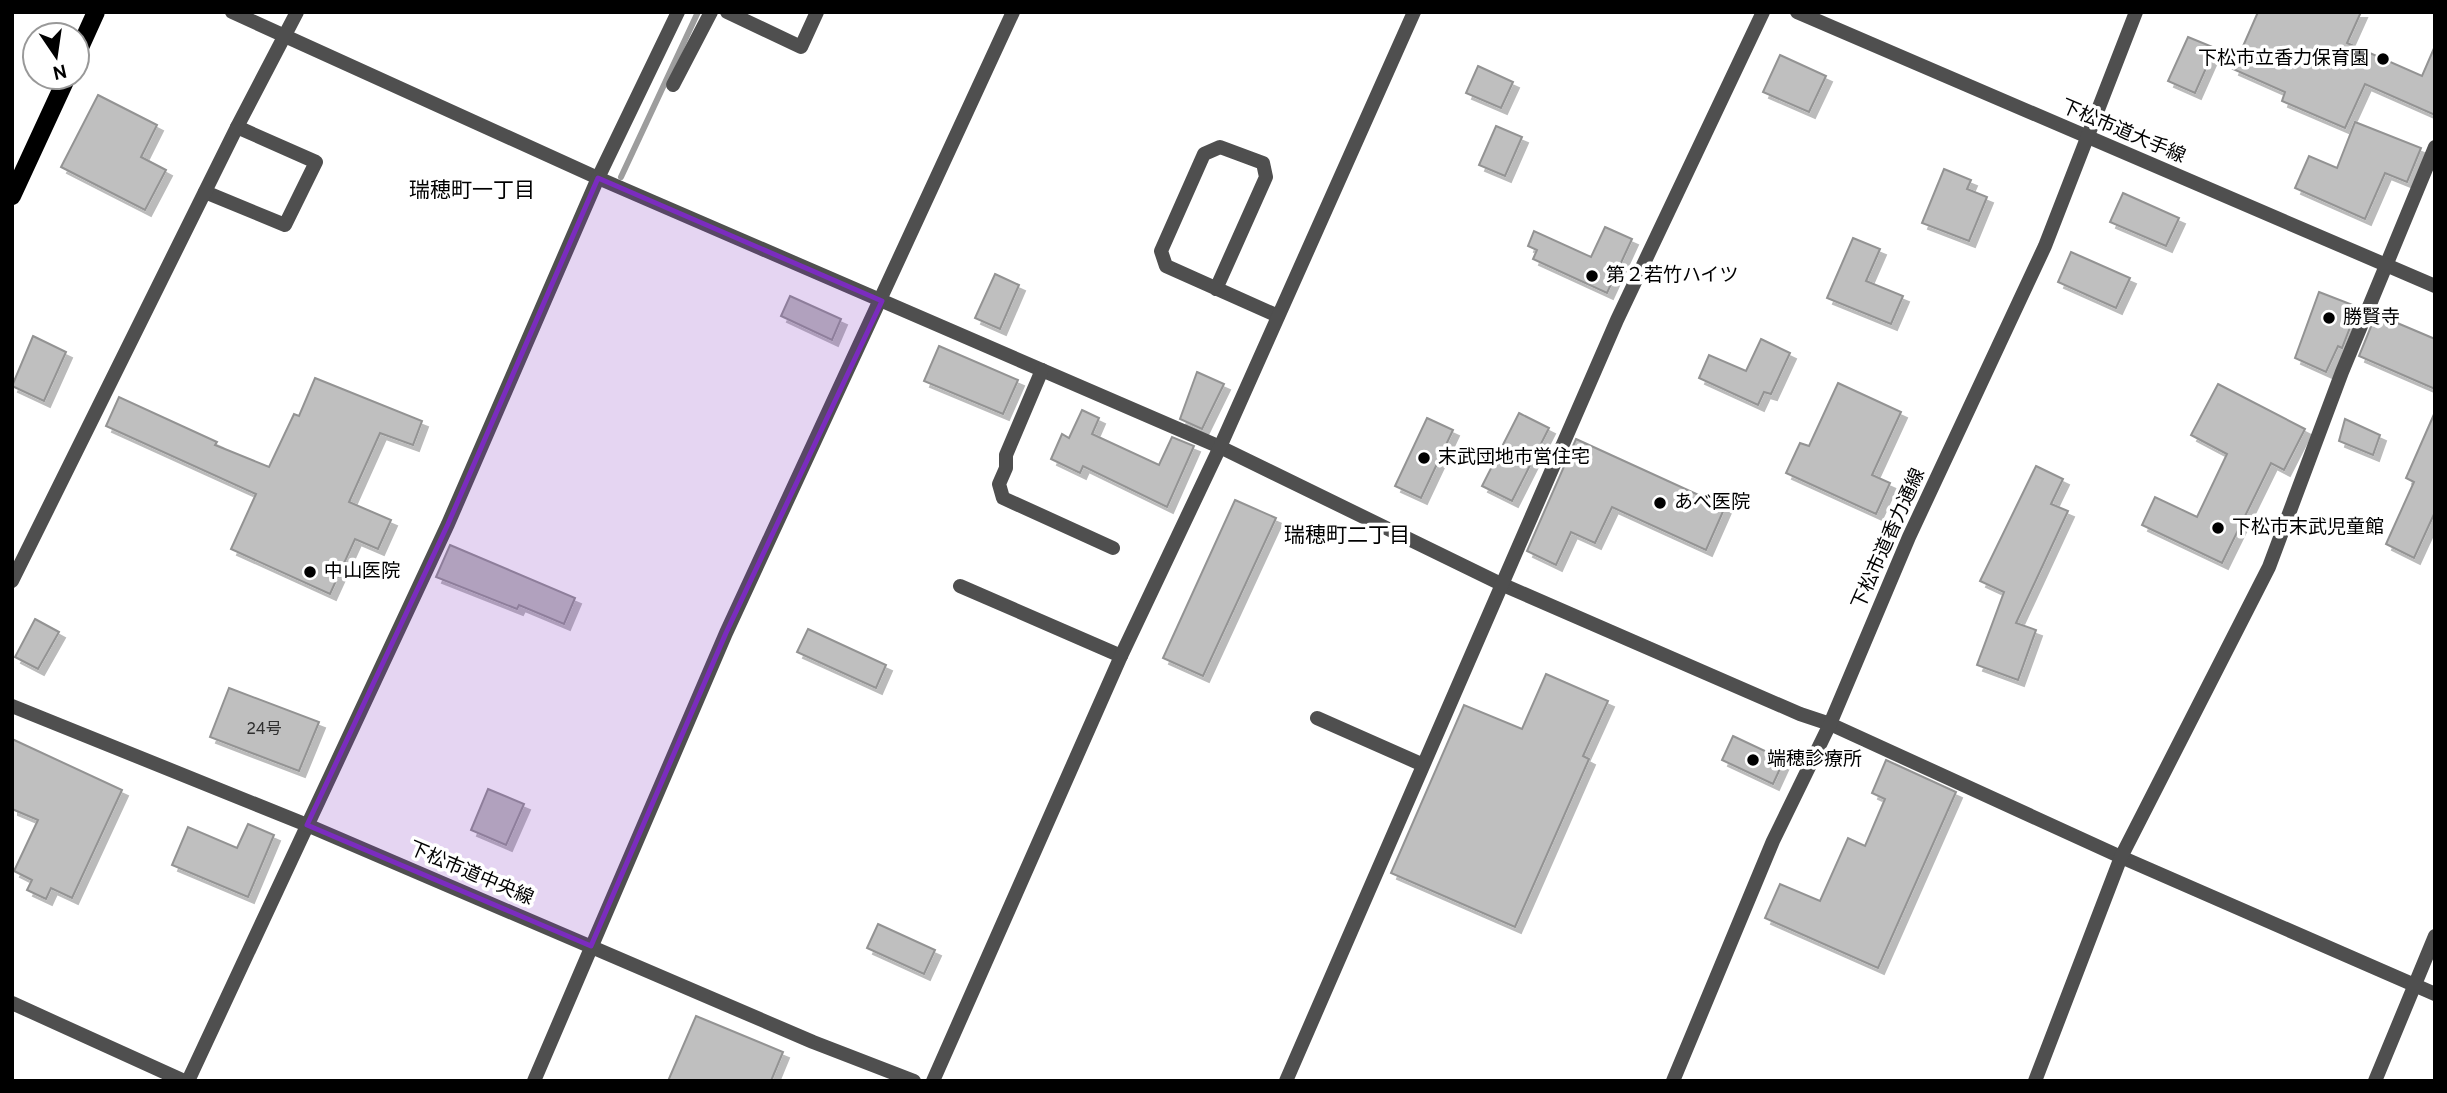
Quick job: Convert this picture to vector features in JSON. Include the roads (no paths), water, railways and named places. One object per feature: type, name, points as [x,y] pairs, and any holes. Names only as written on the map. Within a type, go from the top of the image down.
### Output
[{"type":"main road","points":[[12,197],[60,91]]},
{"type":"street","points":[[232,12],[598,178],[1220,447],[1502,584],[1800,714],[1830,724],[2121,857],[2415,987],[2435,993]]},
{"type":"street","points":[[12,581],[237,127],[297,12]]},
{"type":"street","points":[[12,1003],[186,1081],[448,524],[598,178],[678,12]]},
{"type":"street","points":[[673,85],[711,12]]},
{"type":"street","points":[[727,12],[801,47],[817,12]]},
{"type":"street","points":[[534,1081],[731,621],[882,301],[1013,12]]},
{"type":"street","points":[[933,1081],[1121,656],[1220,447],[1414,12]]},
{"type":"street","points":[[1286,1081],[1421,764],[1616,320],[1763,12]]},
{"type":"street","name":"下松市道大手線","points":[[1797,12],[2435,286]]},
{"type":"street","name":"下松市道香力通線","points":[[1673,1081],[1773,841],[1830,724],[1909,537],[2045,246],[2136,12]]},
{"type":"street","points":[[205,192],[285,225],[316,162],[237,127]]},
{"type":"street","points":[[1216,289],[1266,177],[1263,163],[1220,147],[1204,154],[1161,251],[1166,266],[1216,289],[1278,316]]},
{"type":"street","points":[[2035,1081],[2121,857],[2269,567],[2385,264],[2435,147]]},
{"type":"street","points":[[1042,370],[1006,455],[1006,468],[999,484],[1003,498],[1113,548]]},
{"type":"street","points":[[960,586],[1121,656]]},
{"type":"street","name":"下松市道中央線","points":[[12,706],[307,825],[814,1042],[914,1081]]},
{"type":"street","points":[[1317,718],[1421,764]]},
{"type":"street","points":[[2375,1081],[2435,936]]},
{"type":"waterway","points":[[621,177],[698,12]]},
{"type":"place","name":"下松市立香力保育園","points":[[2383,59]]},
{"type":"place","name":"第２若竹ハイツ","points":[[1592,276]]},
{"type":"place","name":"勝賢寺","points":[[2329,318]]},
{"type":"place","name":"末武団地市営住宅","points":[[1424,458]]},
{"type":"place","name":"あべ医院","points":[[1660,503]]},
{"type":"place","name":"下松市末武児童館","points":[[2218,528]]},
{"type":"place","name":"中山医院","points":[[310,572]]},
{"type":"place","name":"端穂診療所","points":[[1753,760]]},
{"type":"district","name":"瑞穂町一丁目","points":[[472,191]]},
{"type":"district","name":"瑞穂町二丁目","points":[[1347,536]]}]
